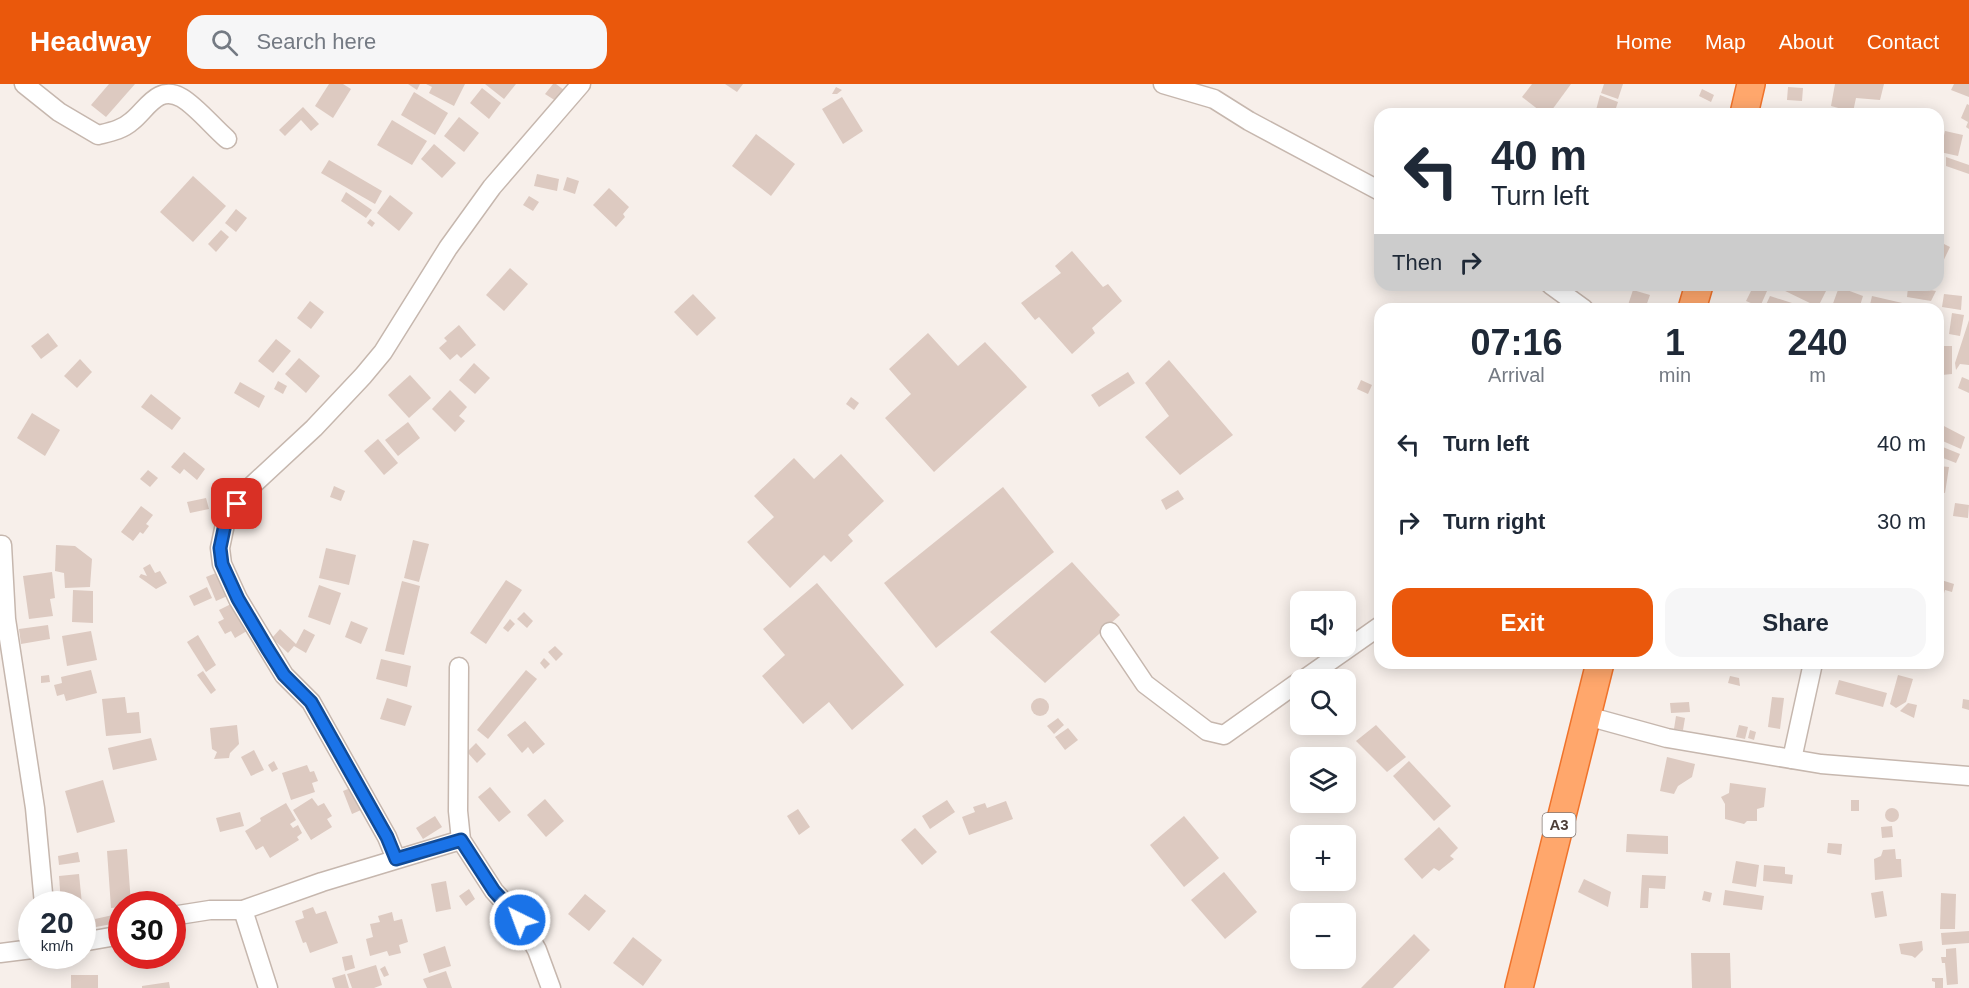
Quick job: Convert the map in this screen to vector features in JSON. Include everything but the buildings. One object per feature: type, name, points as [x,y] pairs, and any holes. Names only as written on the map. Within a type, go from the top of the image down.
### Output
[{"type":"highway","points":[[1746,108],[1752,84]]},
{"type":"highway","name":"A3","points":[[1519,988],[1599,669]]},
{"type":"street","points":[[24,84],[59,112],[98,135],[117,130],[133,121],[153,99],[162,94],[173,94],[183,98],[226,139]]},
{"type":"street","points":[[396,859],[387,837],[311,702],[284,675],[238,599],[222,564],[220,548],[225,524],[244,493],[314,428],[376,360],[448,248],[492,187],[580,84]]},
{"type":"street","points":[[1163,84],[1214,99],[1249,121],[1374,188]]},
{"type":"street","points":[[1559,291],[1576,303]]},
{"type":"street","points":[[0,545],[2,545],[6,619],[35,808],[43,891]]},
{"type":"street","points":[[1318,669],[1374,630]]},
{"type":"street","points":[[1110,632],[1145,684],[1207,731],[1224,735],[1290,688]]},
{"type":"street","points":[[459,667],[458,811],[461,840],[494,891],[520,920],[537,950],[551,988]]},
{"type":"street","points":[[1792,759],[1812,669]]},
{"type":"street","points":[[1587,716],[1667,738],[1821,764],[1968,774]]},
{"type":"street","points":[[186,914],[210,910],[243,910],[322,882],[461,840]]},
{"type":"street","points":[[243,910],[268,988]]},
{"type":"street","points":[[0,953],[18,951]]},
{"type":"route","points":[[237,504],[225,524],[220,548],[222,564],[238,599],[284,675],[311,702],[387,837],[396,859],[461,840],[494,891],[520,920]]}]
